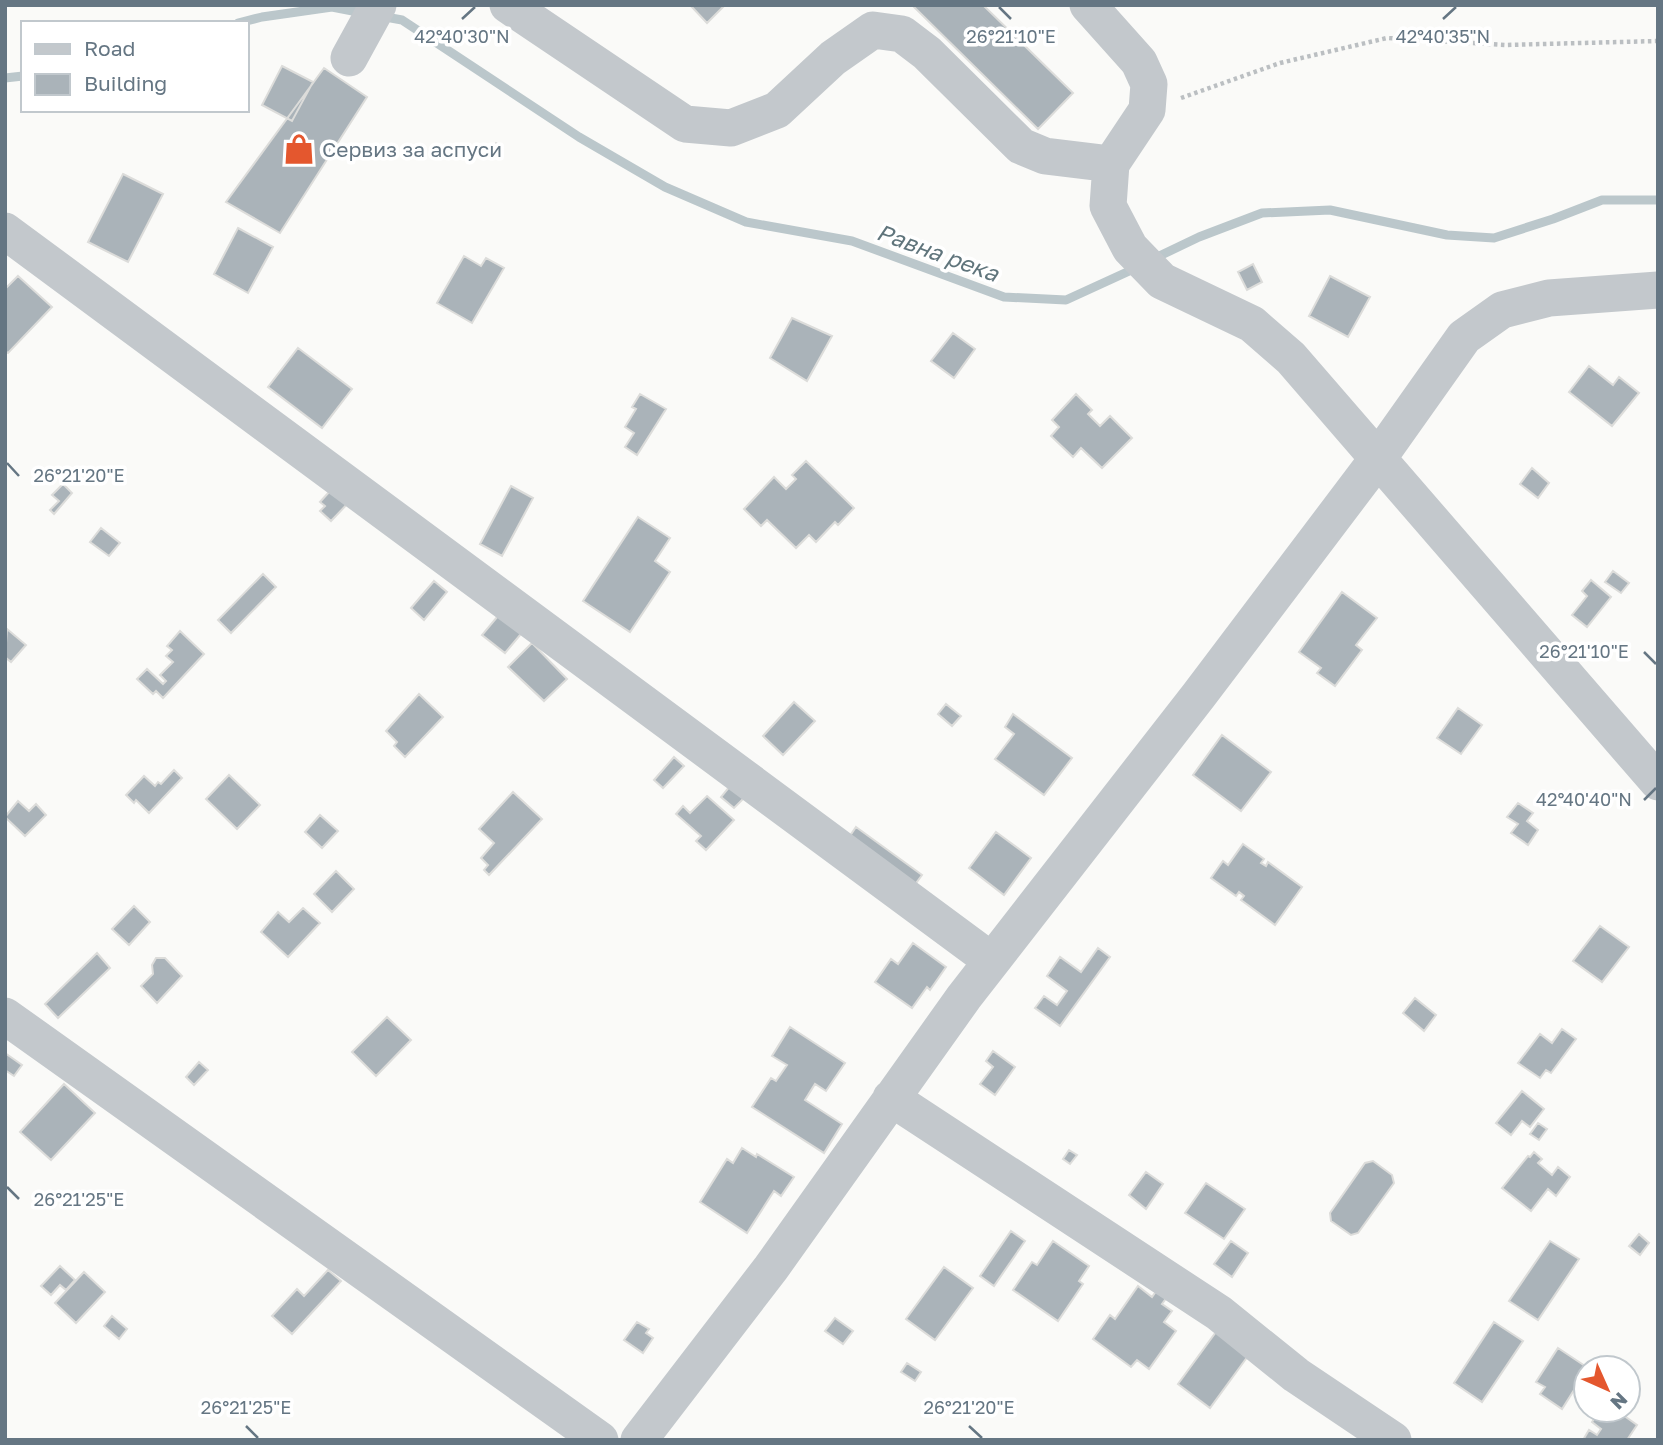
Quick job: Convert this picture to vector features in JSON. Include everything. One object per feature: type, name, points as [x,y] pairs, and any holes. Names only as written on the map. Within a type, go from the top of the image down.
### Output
[{"type":"street","points":[[349,58],[377,5]]},
{"type":"street","points":[[508,5],[685,124],[731,128],[777,110],[833,58],[873,30],[902,34],[927,53],[1021,146],[1045,156],[1111,164]]},
{"type":"street","points":[[1088,5],[1139,62],[1149,84],[1147,110],[1111,164],[1108,206],[1130,248],[1159,278],[1252,324],[1292,358],[1658,782]]},
{"type":"street","points":[[5,231],[992,961]]},
{"type":"street","points":[[639,1440],[771,1268],[992,961],[1199,695],[1379,457],[1464,337],[1502,310],[1549,298],[1658,290]]},
{"type":"street","points":[[5,1016],[600,1440]]},
{"type":"street","points":[[891,1098],[1219,1313],[1296,1375],[1393,1440]]},
{"type":"path","points":[[1147,110],[1280,62],[1387,38],[1505,45],[1658,41]]},
{"type":"building","points":[[690,5],[725,5],[707,23]]},
{"type":"building","points":[[912,5],[983,5],[1073,93],[1038,129]]},
{"type":"building","points":[[282,66],[313,82],[292,121],[262,105]]},
{"type":"building","name":"Сервиз за аспуси","points":[[324,68],[367,97],[280,233],[226,202]]},
{"type":"building","points":[[496,143],[502,147],[496,156],[489,152]]},
{"type":"building","points":[[123,174],[163,194],[128,262],[88,242]]},
{"type":"building","points":[[238,228],[273,247],[248,293],[214,274]]},
{"type":"building","points":[[464,256],[481,266],[486,258],[504,268],[472,323],[437,303]]},
{"type":"building","points":[[1253,264],[1262,282],[1247,290],[1238,272]]},
{"type":"building","points":[[18,276],[52,307],[8,353],[5,351],[5,289]]},
{"type":"building","points":[[1330,276],[1370,297],[1348,337],[1309,316]]},
{"type":"building","points":[[792,318],[832,336],[807,381],[770,358]]},
{"type":"building","points":[[953,333],[975,349],[954,378],[931,361]]},
{"type":"building","points":[[298,348],[352,389],[322,428],[268,387]]},
{"type":"building","points":[[1589,366],[1613,385],[1619,377],[1639,393],[1612,426],[1569,392]]},
{"type":"building","points":[[640,394],[666,409],[637,455],[625,447],[634,433],[625,427],[636,409],[632,407]]},
{"type":"building","points":[[1076,394],[1092,410],[1088,414],[1100,426],[1110,416],[1132,438],[1102,468],[1081,448],[1073,457],[1051,436],[1059,427],[1052,420]]},
{"type":"building","points":[[806,461],[854,508],[838,525],[835,522],[816,542],[809,535],[796,548],[767,520],[761,526],[744,509],[774,477],[786,489],[796,479],[792,475]]},
{"type":"building","points":[[1532,468],[1549,483],[1538,498],[1520,484]]},
{"type":"building","points":[[63,484],[72,493],[54,514],[50,510],[59,501],[52,495]]},
{"type":"building","points":[[511,486],[533,498],[502,556],[480,544]]},
{"type":"building","points":[[330,491],[353,498],[331,521],[320,511],[325,506],[320,502]]},
{"type":"building","points":[[638,517],[670,538],[655,561],[670,572],[630,632],[583,601]]},
{"type":"building","points":[[101,528],[120,543],[109,556],[90,542]]},
{"type":"building","points":[[1613,571],[1629,583],[1621,593],[1605,582]]},
{"type":"building","points":[[263,574],[276,587],[231,633],[218,620]]},
{"type":"building","points":[[1591,580],[1611,597],[1587,627],[1572,615],[1587,596],[1582,591]]},
{"type":"building","points":[[434,581],[447,592],[424,620],[411,608]]},
{"type":"building","points":[[1342,592],[1377,618],[1356,645],[1362,650],[1335,686],[1317,673],[1321,668],[1299,652]]},
{"type":"building","points":[[503,610],[526,628],[505,653],[482,635]]},
{"type":"building","points":[[7,629],[26,645],[11,662],[5,657]]},
{"type":"building","points":[[180,631],[204,654],[163,698],[156,691],[153,694],[137,679],[147,669],[163,684],[166,681],[160,675],[173,662],[166,656],[172,650],[167,646]]},
{"type":"building","points":[[532,643],[567,679],[544,701],[508,667]]},
{"type":"building","points":[[419,694],[443,717],[405,757],[394,746],[397,742],[386,731]]},
{"type":"building","points":[[794,702],[815,721],[783,755],[763,736]]},
{"type":"building","points":[[946,704],[961,716],[952,726],[938,714]]},
{"type":"building","points":[[1458,708],[1482,725],[1461,754],[1437,738]]},
{"type":"building","points":[[1013,714],[1072,758],[1044,795],[995,759],[1014,734],[1005,727]]},
{"type":"building","points":[[1222,735],[1271,772],[1241,811],[1193,775]]},
{"type":"building","points":[[674,757],[684,766],[663,788],[654,780]]},
{"type":"building","points":[[174,770],[182,778],[149,813],[136,800],[134,803],[126,795],[144,776],[155,786],[158,782],[161,784]]},
{"type":"building","points":[[229,775],[260,805],[237,829],[206,799]]},
{"type":"building","points":[[730,786],[744,798],[734,808],[721,797]]},
{"type":"building","points":[[513,792],[542,819],[489,875],[484,870],[488,865],[481,858],[494,843],[479,829]]},
{"type":"building","points":[[707,796],[734,820],[706,850],[696,841],[701,836],[676,814],[683,806],[690,813]]},
{"type":"building","points":[[18,801],[29,811],[36,804],[46,815],[25,836],[5,817]]},
{"type":"building","points":[[1518,803],[1533,813],[1527,821],[1538,830],[1528,845],[1511,833],[1518,824],[1507,817]]},
{"type":"building","points":[[320,815],[338,831],[322,848],[305,832]]},
{"type":"building","points":[[856,827],[922,875],[908,894],[843,846]]},
{"type":"building","points":[[996,832],[1031,858],[1004,895],[969,868]]},
{"type":"building","points":[[1243,844],[1264,859],[1261,863],[1266,866],[1268,862],[1302,887],[1275,925],[1241,900],[1244,896],[1239,892],[1236,896],[1211,878],[1223,861],[1228,865]]},
{"type":"building","points":[[336,871],[354,889],[332,912],[314,894]]},
{"type":"building","points":[[134,906],[150,922],[129,945],[112,929]]},
{"type":"building","points":[[303,908],[320,923],[288,957],[261,932],[278,912],[289,922]]},
{"type":"building","points":[[1600,926],[1629,947],[1602,982],[1573,961]]},
{"type":"building","points":[[913,943],[946,967],[930,990],[927,987],[912,1008],[875,982],[891,959],[898,964]]},
{"type":"building","points":[[1098,948],[1110,957],[1060,1026],[1035,1008],[1044,996],[1057,1005],[1067,991],[1047,976],[1060,957],[1081,972]]},
{"type":"building","points":[[97,953],[110,968],[58,1018],[45,1004]]},
{"type":"building","points":[[156,958],[165,958],[182,976],[157,1003],[141,986],[153,974],[152,965]]},
{"type":"building","points":[[1415,998],[1436,1015],[1424,1031],[1403,1013]]},
{"type":"building","points":[[387,1017],[411,1040],[376,1076],[352,1052]]},
{"type":"building","points":[[790,1027],[845,1063],[826,1091],[815,1084],[805,1100],[842,1124],[824,1153],[752,1107],[771,1078],[776,1081],[787,1065],[772,1056]]},
{"type":"building","points":[[1562,1029],[1576,1039],[1551,1073],[1546,1070],[1540,1078],[1518,1063],[1540,1034],[1552,1043]]},
{"type":"building","points":[[993,1051],[1015,1067],[995,1095],[980,1084],[993,1067],[986,1061]]},
{"type":"building","points":[[5,1053],[22,1065],[14,1076],[5,1070]]},
{"type":"building","points":[[199,1062],[208,1070],[194,1085],[186,1077]]},
{"type":"building","points":[[64,1084],[95,1113],[51,1160],[20,1132]]},
{"type":"building","points":[[1522,1091],[1544,1109],[1530,1127],[1522,1121],[1511,1135],[1496,1123]]},
{"type":"building","points":[[1538,1123],[1547,1129],[1539,1140],[1530,1134]]},
{"type":"building","points":[[742,1148],[794,1177],[781,1196],[774,1191],[747,1233],[700,1202],[727,1159],[733,1163]]},
{"type":"building","points":[[1069,1150],[1077,1155],[1070,1164],[1063,1159]]},
{"type":"building","points":[[1534,1152],[1542,1159],[1538,1163],[1552,1175],[1558,1167],[1570,1177],[1556,1196],[1548,1189],[1531,1211],[1502,1188]]},
{"type":"building","points":[[1373,1161],[1392,1175],[1394,1183],[1358,1233],[1351,1235],[1331,1221],[1330,1213],[1365,1163]]},
{"type":"building","points":[[1146,1172],[1163,1184],[1146,1209],[1129,1195]]},
{"type":"building","points":[[1206,1183],[1245,1209],[1224,1239],[1185,1213]]},
{"type":"building","points":[[1011,1231],[1025,1241],[994,1286],[980,1276]]},
{"type":"building","points":[[1639,1234],[1649,1243],[1640,1255],[1629,1246]]},
{"type":"building","points":[[1053,1241],[1089,1266],[1079,1281],[1083,1284],[1058,1321],[1013,1290],[1032,1262],[1037,1265]]},
{"type":"building","points":[[1231,1241],[1248,1253],[1232,1277],[1214,1264]]},
{"type":"building","points":[[1550,1241],[1579,1259],[1538,1320],[1509,1301]]},
{"type":"building","points":[[60,1266],[75,1280],[66,1290],[60,1285],[51,1295],[41,1286]]},
{"type":"building","points":[[944,1267],[973,1288],[935,1340],[906,1319]]},
{"type":"building","points":[[328,1270],[341,1281],[292,1334],[272,1316],[297,1289],[304,1296]]},
{"type":"building","points":[[84,1272],[105,1292],[76,1323],[55,1303]]},
{"type":"building","points":[[1138,1286],[1152,1297],[1157,1290],[1167,1297],[1162,1304],[1172,1311],[1164,1322],[1176,1331],[1149,1369],[1137,1360],[1131,1367],[1093,1339],[1110,1315],[1115,1319]]},
{"type":"building","points":[[112,1316],[127,1329],[119,1339],[104,1326]]},
{"type":"building","points":[[835,1318],[853,1331],[843,1344],[825,1331]]},
{"type":"building","points":[[637,1322],[649,1329],[646,1333],[653,1338],[643,1353],[624,1340]]},
{"type":"building","points":[[1494,1322],[1523,1341],[1482,1402],[1454,1383]]},
{"type":"building","points":[[1216,1332],[1248,1356],[1210,1408],[1178,1384]]},
{"type":"building","points":[[1558,1348],[1572,1357],[1572,1393],[1562,1409],[1540,1394],[1545,1387],[1536,1382]]},
{"type":"building","points":[[907,1363],[921,1372],[915,1381],[901,1372]]},
{"type":"building","points":[[1595,1424],[1637,1425],[1627,1440],[1583,1440],[1589,1430],[1597,1435],[1601,1429]]},
{"type":"waterway","name":"Равна река","points":[[246,21],[332,7],[363,13]]},
{"type":"waterway","name":"Равна река","points":[[380,16],[402,20],[579,137],[665,187],[746,222],[852,241],[1004,297],[1066,300],[1138,267]]},
{"type":"waterway","name":"Равна река","points":[[5,78],[21,76]]},
{"type":"waterway","name":"Равна река","points":[[1153,259],[1199,237],[1262,213],[1330,210],[1447,235],[1494,238],[1602,200],[1658,200]]},
{"type":"place","name":"Сервиз за аспуси","points":[[299,149]]}]
